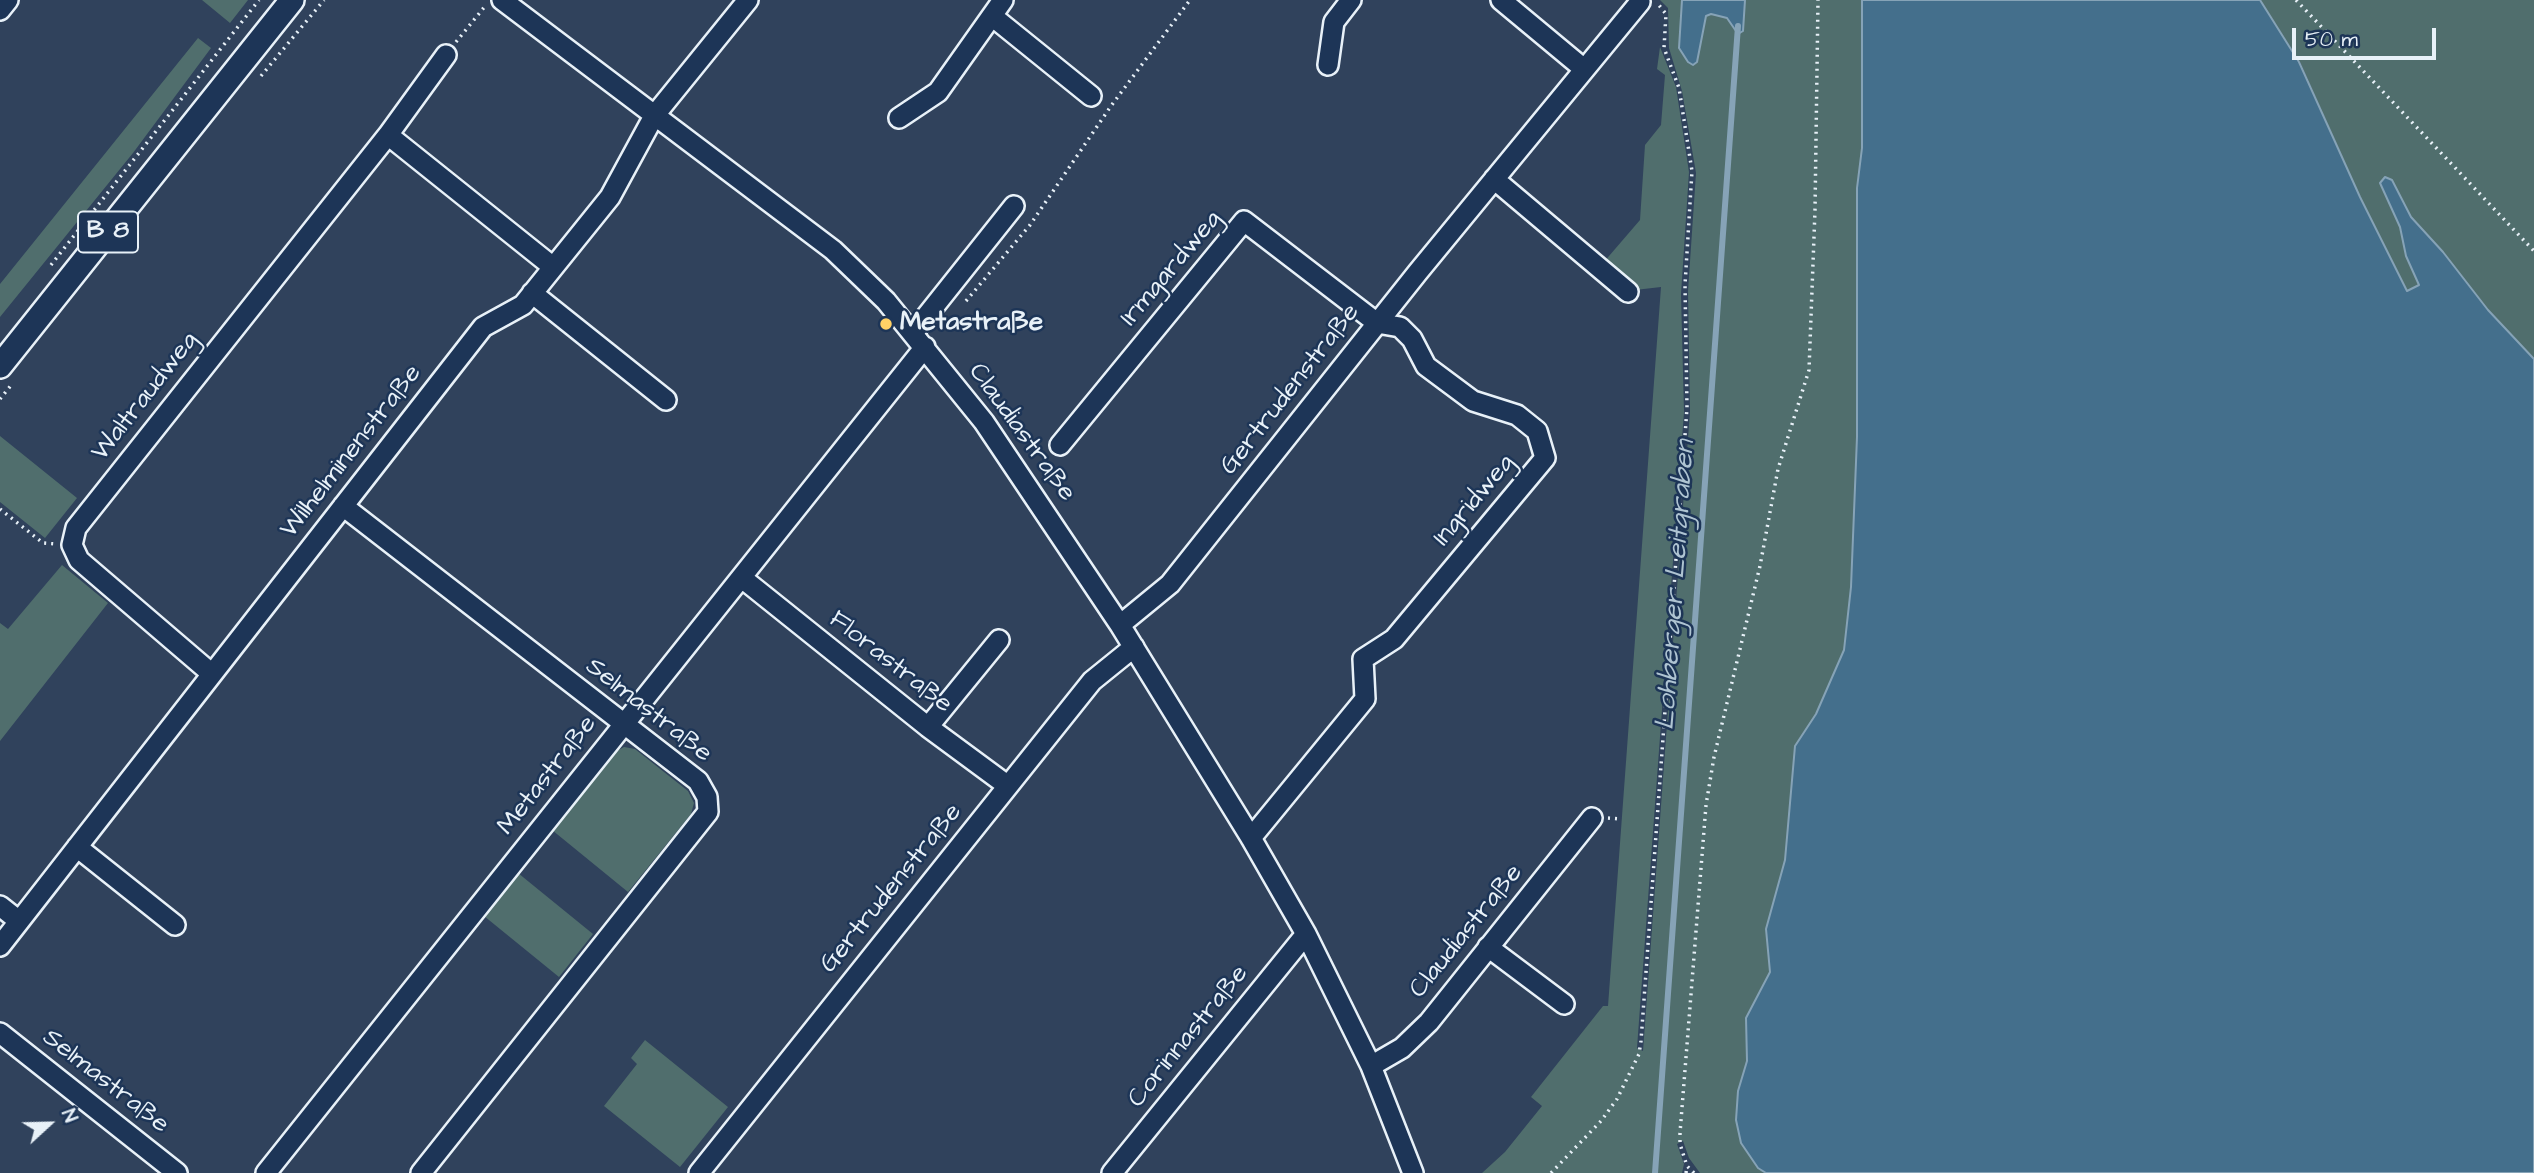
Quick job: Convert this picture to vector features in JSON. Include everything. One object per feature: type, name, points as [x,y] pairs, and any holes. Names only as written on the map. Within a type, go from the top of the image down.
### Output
[{"type":"main road","name":"B 8","points":[[0,366],[292,0]]},
{"type":"street","points":[[0,10],[8,0]]},
{"type":"street","name":"Claudiastraße","points":[[502,0],[833,250],[886,301],[984,422],[1134,647],[1251,838],[1306,934],[1371,1066],[1413,1173]]},
{"type":"street","name":"Wilhelminenstraße","points":[[0,946],[483,327],[523,305],[610,197],[654,116],[748,0]]},
{"type":"street","points":[[1328,65],[1334,22],[1351,0]]},
{"type":"street","points":[[1501,0],[1584,69]]},
{"type":"street","name":"Gertrudenstraße","points":[[1120,625],[1170,584],[1377,323],[1584,69],[1647,1]]},
{"type":"street","points":[[899,118],[937,92],[997,8],[1091,96]]},
{"type":"street","name":"Waltraudweg","points":[[72,545],[76,528],[388,135],[446,55]]},
{"type":"street","points":[[388,135],[553,267]]},
{"type":"street","points":[[1494,179],[1628,292]]},
{"type":"street","name":"Metastraße","points":[[266,1173],[742,578],[919,340],[1014,206]]},
{"type":"street","name":"Irmgardweg","points":[[1060,445],[1244,221],[1377,323]]},
{"type":"street","points":[[532,293],[666,400]]},
{"type":"street","name":"Ingridweg","points":[[1251,838],[1365,699],[1363,659],[1394,639],[1545,458],[1537,430],[1517,415],[1473,401],[1426,366],[1412,338],[1400,327],[1377,323]]},
{"type":"street","name":"Selmastraße","points":[[343,506],[698,781],[707,797],[708,812],[421,1173]]},
{"type":"street","points":[[72,545],[79,560],[212,674]]},
{"type":"street","name":"Florastraße","points":[[742,578],[1008,786]]},
{"type":"street","points":[[928,726],[999,640]]},
{"type":"street","name":"Gertrudenstraße","points":[[699,1173],[1092,681],[1134,647]]},
{"type":"street","name":"Claudiastraße","points":[[1371,1066],[1402,1048],[1429,1022],[1592,818]]},
{"type":"street","points":[[77,847],[175,925]]},
{"type":"street","points":[[0,906],[19,921]]},
{"type":"street","name":"Corinnastraße","points":[[1112,1173],[1306,934]]},
{"type":"street","points":[[1488,947],[1564,1004]]},
{"type":"street","name":"Selmastraße","points":[[0,1033],[177,1173]]},
{"type":"path","points":[[43,275],[259,0]]},
{"type":"path","points":[[446,55],[489,0]]},
{"type":"path","points":[[961,306],[1031,225],[1111,106],[1191,0]]},
{"type":"path","points":[[1686,1173],[1680,1133],[1706,805],[1717,745],[1760,566],[1778,469],[1809,370],[1818,0]]},
{"type":"path","points":[[2296,0],[2534,251]]},
{"type":"path","points":[[1551,1173],[1584,1141],[1617,1099],[1639,1054],[1641,1041],[1687,408],[1685,285],[1692,171],[1679,88],[1664,48],[1665,14],[1663,8],[1647,1]]},
{"type":"path","points":[[0,509],[43,543],[72,545]]},
{"type":"path","points":[[1687,1166],[1694,1173]]},
{"type":"green space","points":[[202,0],[248,0],[230,23]]},
{"type":"green space","points":[[1660,0],[1682,0],[1679,48],[1697,62],[1706,16],[1711,14],[1727,18],[1734,29],[1743,30],[1745,0],[1862,0],[1862,148],[1857,188],[1857,437],[1851,587],[1844,650],[1816,714],[1795,746],[1785,860],[1766,929],[1770,972],[1746,1018],[1747,1061],[1738,1091],[1758,1168],[1766,1173],[1700,1173],[1689,1158],[1683,1141],[1677,1144],[1684,1164],[1682,1173],[1482,1173],[1505,1152],[1542,1106],[1531,1097],[1603,1006],[1608,1006],[1661,287],[1635,290],[1603,263],[1640,220],[1645,145],[1661,125],[1665,75],[1657,69],[1660,47],[1676,87],[1689,172],[1681,294],[1684,412],[1637,1048],[1643,1051],[1690,411],[1688,291],[1696,173],[1682,91],[1669,48],[1668,8]]},
{"type":"green space","points":[[2260,0],[2534,0],[2534,359],[2488,310],[2443,252],[2411,217],[2392,180],[2381,183],[2400,227],[2406,256],[2419,285],[2408,292],[2360,197],[2300,62]]},
{"type":"green space","points":[[198,38],[211,48],[133,153],[0,317],[0,284]]},
{"type":"green space","points":[[0,436],[77,498],[45,538],[0,502]]},
{"type":"green space","points":[[62,565],[108,603],[0,741],[0,623],[8,629]]},
{"type":"green space","points":[[624,747],[635,749],[688,791],[694,803],[691,814],[628,892],[552,830],[613,753]]},
{"type":"green space","points":[[518,873],[593,934],[559,977],[484,916]]},
{"type":"green space","points":[[645,1040],[728,1107],[680,1167],[604,1106],[637,1064],[631,1058]]},
{"type":"water","points":[[1682,0],[1745,0],[1743,31],[1738,34],[1727,18],[1711,14],[1706,16],[1697,62],[1693,65],[1679,48]]},
{"type":"water","points":[[1862,0],[2260,0],[2299,62],[2360,197],[2407,291],[2419,285],[2406,256],[2400,227],[2380,183],[2385,177],[2392,180],[2411,217],[2443,252],[2488,310],[2534,359],[2534,1173],[1766,1173],[1758,1168],[1741,1143],[1736,1120],[1738,1091],[1747,1061],[1746,1018],[1770,972],[1766,929],[1785,860],[1795,746],[1816,714],[1844,650],[1851,587],[1857,437],[1857,188],[1862,148]]},
{"type":"waterway","name":"Lohberger Leitgraben","points":[[1655,1173],[1738,26]]},
{"type":"place","name":"Metastraße","points":[[886,324]]}]
